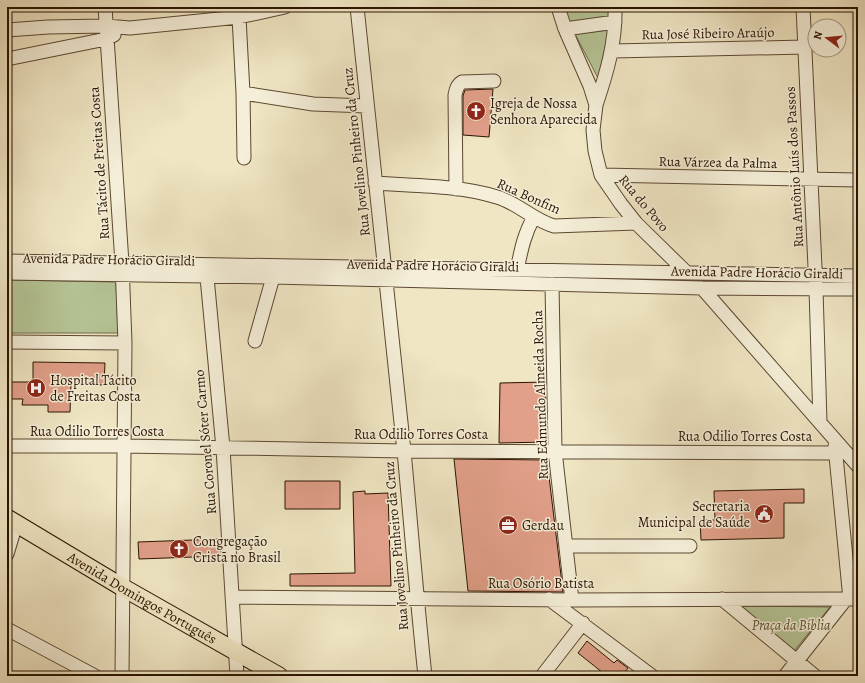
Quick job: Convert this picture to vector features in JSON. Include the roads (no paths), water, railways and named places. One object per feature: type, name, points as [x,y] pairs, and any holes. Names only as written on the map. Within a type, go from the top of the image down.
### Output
[{"type":"main road","name":"Avenida Domingos Português","points":[[11,521],[122,587],[279,676]]},
{"type":"street","name":"Rua Tácito de Freitas Costa","points":[[105,7],[122,270],[125,343],[122,676]]},
{"type":"street","points":[[7,59],[106,32],[130,28],[239,17],[285,7]]},
{"type":"street","name":"Rua Jovelino Pinheiro da Cruz","points":[[357,7],[404,451],[425,676]]},
{"type":"street","name":"Rua do Povo","points":[[558,7],[565,29],[590,86],[596,105],[593,130],[595,152],[601,175],[636,223],[687,273]]},
{"type":"street","points":[[596,105],[612,51],[615,7]]},
{"type":"street","name":"Rua Antônio Luís dos Passos","points":[[803,7],[816,289],[820,422]]},
{"type":"street","points":[[239,17],[243,93],[244,158]]},
{"type":"street","points":[[565,29],[615,22]]},
{"type":"street","points":[[7,30],[48,27],[106,32]]},
{"type":"street","name":"Rua José Ribeiro Araújo","points":[[612,51],[804,48]]},
{"type":"street","points":[[456,189],[456,88],[459,83],[462,82],[494,81]]},
{"type":"street","points":[[243,93],[313,104],[367,106]]},
{"type":"street","name":"Rua Várzea da Palma","points":[[601,175],[858,180]]},
{"type":"street","name":"Rua Bonfim","points":[[375,183],[478,192],[498,197],[515,205],[543,223],[554,226],[636,223]]},
{"type":"street","points":[[517,270],[523,240],[534,217]]},
{"type":"street","name":"Avenida Padre Horácio Giraldi","points":[[7,261],[207,277],[273,277],[702,288],[858,290]]},
{"type":"street","name":"Avenida Padre Horácio Giraldi","points":[[7,273],[384,267],[858,276]]},
{"type":"street","name":"Rua Coronel Sóter Carmo","points":[[207,277],[223,448],[237,676]]},
{"type":"street","points":[[255,341],[273,277]]},
{"type":"street","name":"Rua Edmundo Almeida Rocha","points":[[552,284],[555,451],[572,600]]},
{"type":"street","points":[[702,288],[858,466]]},
{"type":"street","points":[[7,342],[125,343]]},
{"type":"street","name":"Rua Odilio Torres Costa","points":[[7,446],[124,446],[404,451],[847,454]]},
{"type":"street","points":[[785,676],[852,599],[847,454]]},
{"type":"street","points":[[7,554],[11,521]]},
{"type":"street","points":[[567,546],[690,546]]},
{"type":"street","name":"Rua Osório Batista","points":[[233,597],[572,600],[852,599]]},
{"type":"street","points":[[549,599],[652,676]]},
{"type":"street","points":[[722,599],[815,676]]},
{"type":"street","points":[[542,676],[583,623]]},
{"type":"street","points":[[7,629],[96,676]]},
{"type":"place","name":"Igreja de Nossa Senhora Aparecida","points":[[476,111]]},
{"type":"place","name":"Hospital Tácito de Freitas Costa","points":[[36,388]]},
{"type":"place","name":"Secretaria Municipal de Saúde","points":[[764,514]]},
{"type":"place","name":"Gerdau","points":[[508,525]]},
{"type":"place","name":"Congregação Cristã no Brasil","points":[[179,549]]},
{"type":"park label","name":"Praça da Bíblia","points":[[791,625]]}]
